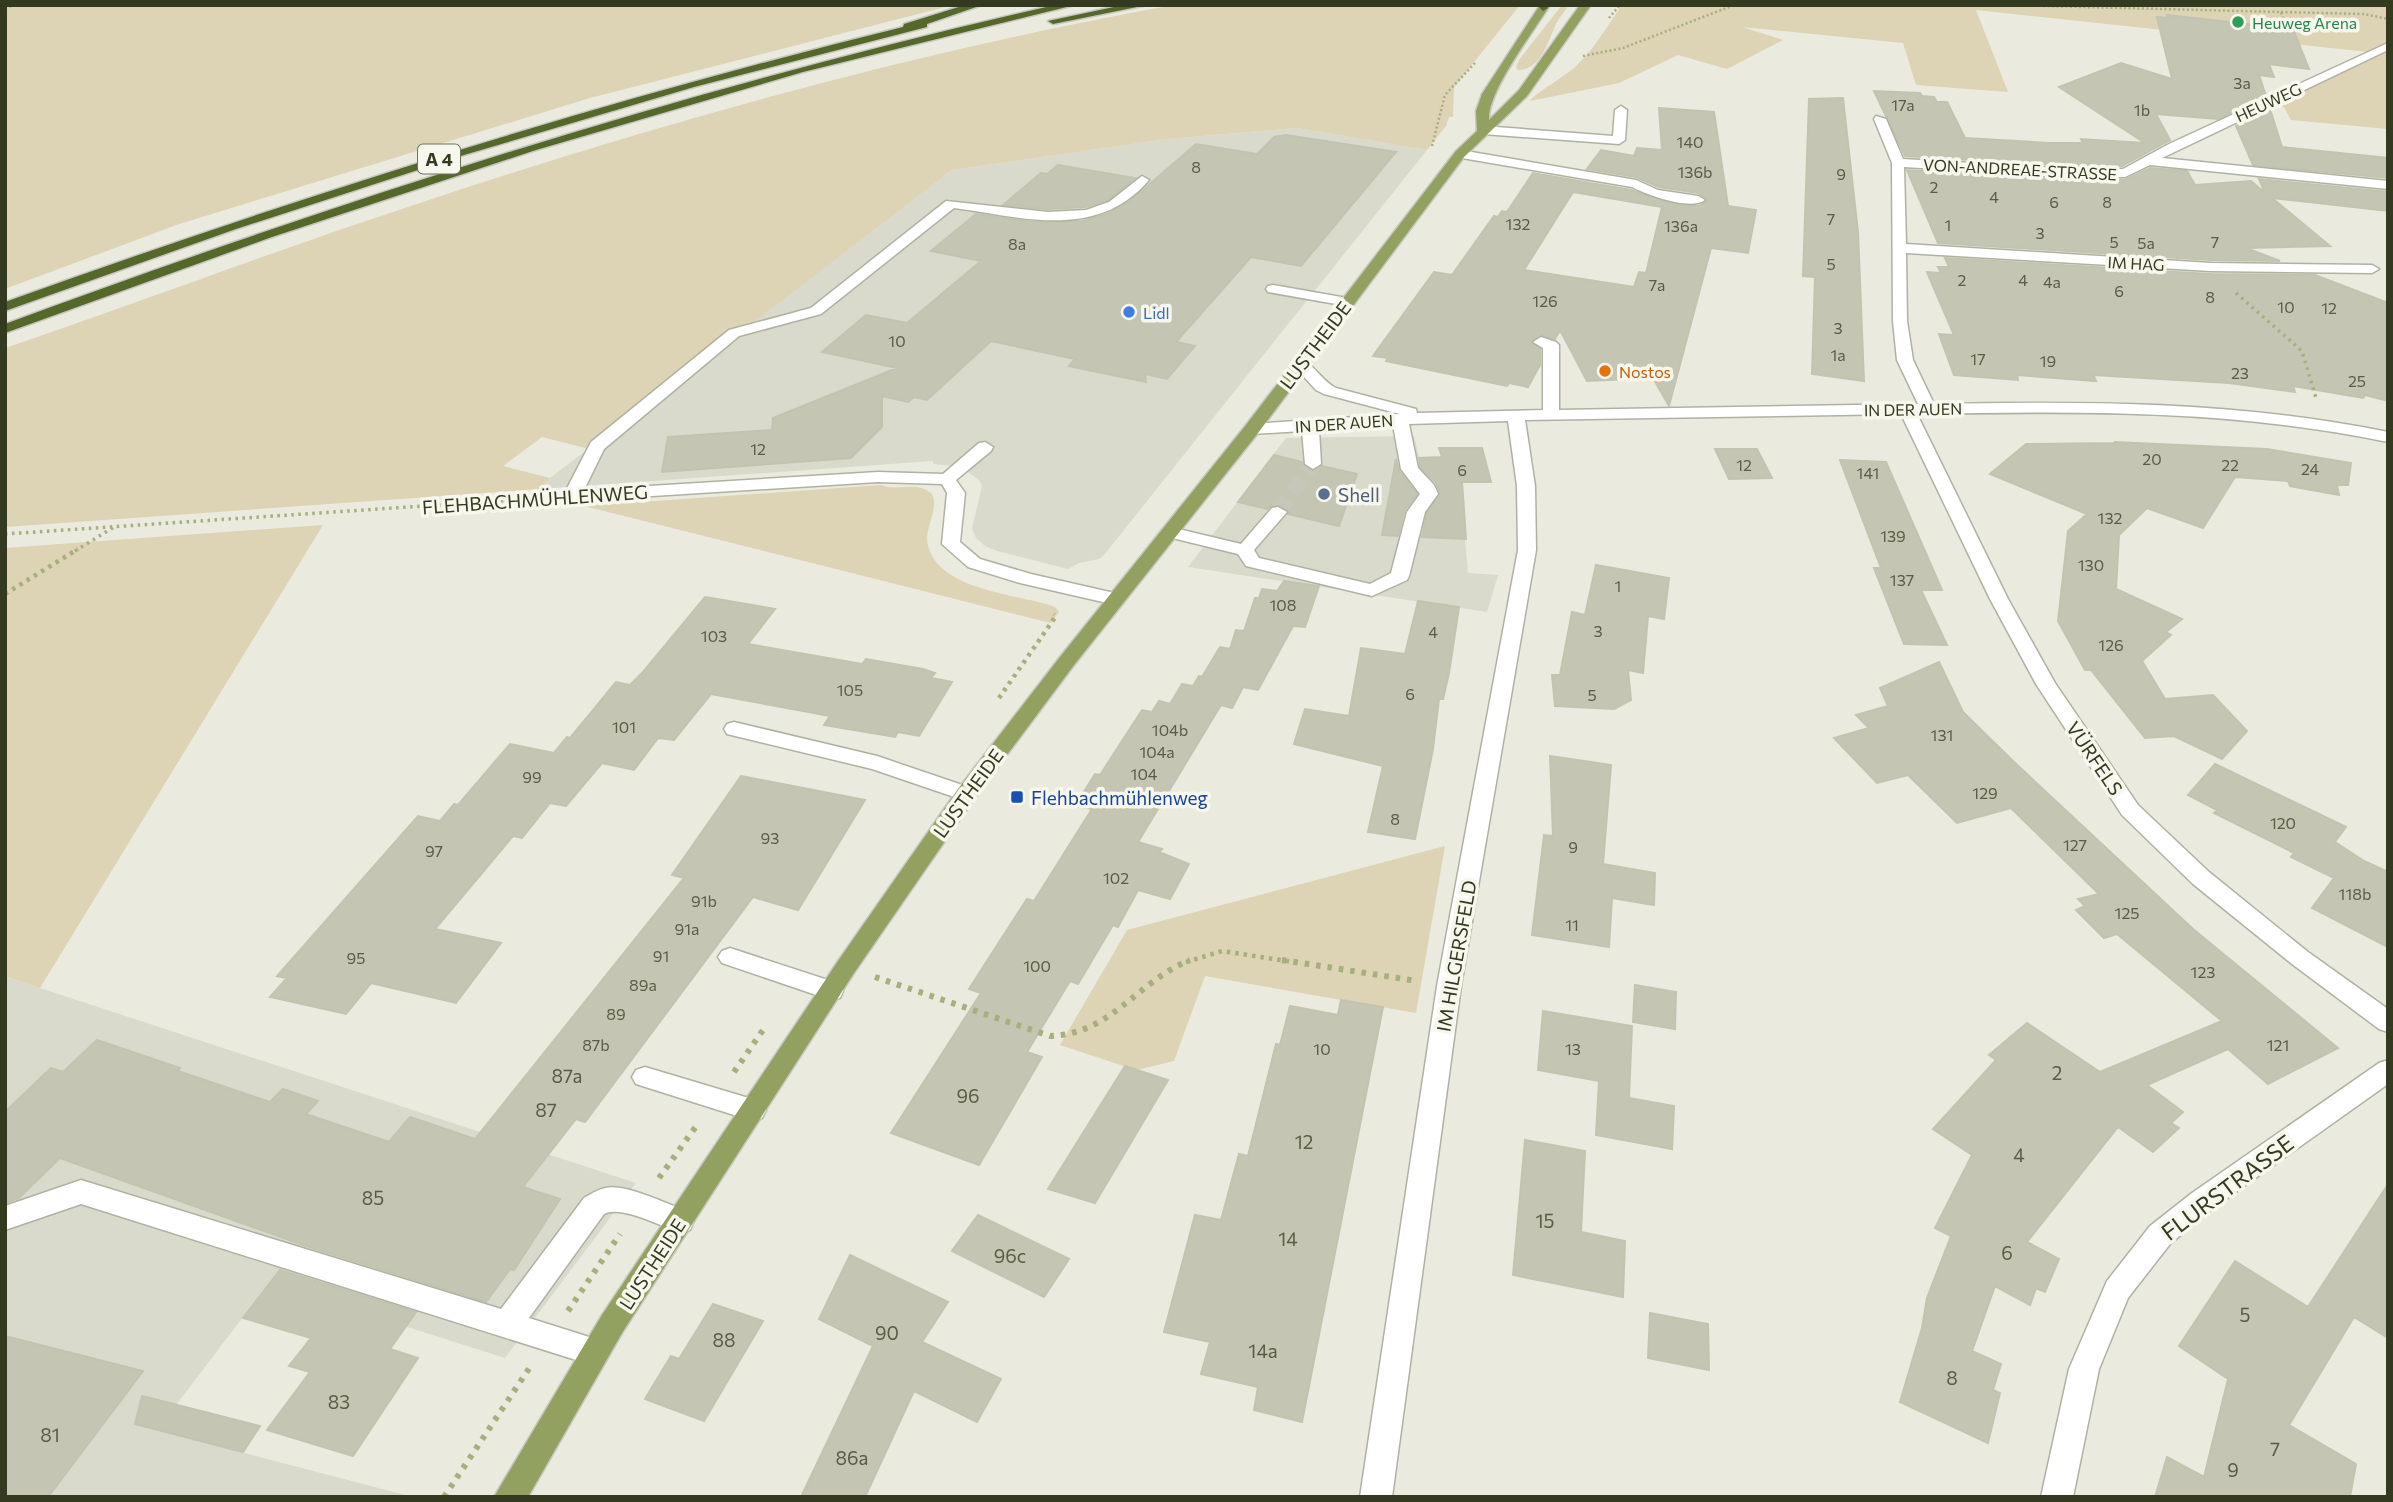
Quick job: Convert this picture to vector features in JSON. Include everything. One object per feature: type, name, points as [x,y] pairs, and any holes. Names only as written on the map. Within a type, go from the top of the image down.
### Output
[{"type":"highway","points":[[880,35],[977,5]]},
{"type":"highway","name":"A 4","points":[[5,329],[325,215],[597,128],[760,82],[1070,5]]},
{"type":"highway","points":[[760,82],[1142,5]]},
{"type":"highway","name":"A 4","points":[[5,307],[273,212],[493,142],[713,78],[994,8]]},
{"type":"main road","name":"LUSTHEIDE","points":[[510,1497],[595,1352],[846,967],[966,794],[1116,599],[1252,429],[1460,154],[1513,104],[1586,5]]},
{"type":"main road","points":[[1483,130],[1482,111],[1488,94],[1543,6]]},
{"type":"street","name":"HEUWEG","points":[[2151,161],[2172,147],[2388,46]]},
{"type":"street","points":[[1483,130],[1619,140],[1621,110]]},
{"type":"street","points":[[1880,119],[1898,163]]},
{"type":"street","points":[[1460,154],[1636,184],[1655,194],[1698,200]]},
{"type":"street","name":"VON-ANDREAE-STRASSE","points":[[1917,409],[1905,360],[1900,321],[1898,163],[2108,174],[2125,173],[2151,161],[2388,185]]},
{"type":"street","points":[[572,496],[597,446],[734,333],[816,311],[951,205],[1072,215],[1105,209],[1142,180]]},
{"type":"street","name":"IM HAG","points":[[1900,248],[2211,267],[2372,269]]},
{"type":"street","points":[[1273,289],[1347,302]]},
{"type":"street","points":[[1541,342],[1551,345],[1551,416]]},
{"type":"street","name":"IN DER AUEN","points":[[1300,365],[1330,391],[1359,401],[1436,417]]},
{"type":"street","name":"IN DER AUEN","points":[[1252,429],[1436,417],[1917,409],[2190,408],[2288,418],[2388,437]]},
{"type":"street","name":"VÜRFELS","points":[[1917,409],[1981,564],[2039,672],[2130,810],[2201,878],[2300,958],[2388,1022]]},
{"type":"street","name":"IM HILGERSFELD","points":[[1376,1497],[1449,986],[1527,550],[1526,486],[1516,416]]},
{"type":"street","points":[[1170,532],[1245,550],[1252,562],[1372,590],[1400,576],[1416,512],[1429,494],[1428,488],[1410,469],[1400,419]]},
{"type":"street","points":[[1310,425],[1313,464]]},
{"type":"street","points":[[985,447],[947,480],[956,492],[950,544],[974,563],[1027,579],[1116,599]]},
{"type":"street","name":"FLEHBACHMÜHLENWEG","points":[[572,496],[878,477],[947,480]]},
{"type":"street","points":[[1245,550],[1278,512]]},
{"type":"street","points":[[734,729],[877,763],[966,794]]},
{"type":"street","points":[[730,957],[831,991]]},
{"type":"street","name":"FLURSTRASSE","points":[[2056,1497],[2084,1369],[2118,1290],[2160,1235],[2388,1070]]},
{"type":"street","points":[[645,1077],[753,1110]]},
{"type":"street","points":[[5,1217],[81,1192],[595,1352]]},
{"type":"street","points":[[507,1325],[594,1206],[607,1199],[623,1200],[680,1221]]},
{"type":"path","points":[[5,8],[15,5]]},
{"type":"path","points":[[1583,56],[1623,48],[1734,5]]},
{"type":"path","points":[[2043,6],[2364,15],[2388,19]]},
{"type":"path","points":[[2281,12],[2284,22]]},
{"type":"path","points":[[1431,152],[1445,95],[1482,55]]},
{"type":"path","points":[[2211,267],[2242,299],[2302,351],[2308,364],[2322,424]]},
{"type":"path","name":"FLEHBACHMÜHLENWEG","points":[[5,534],[572,496]]},
{"type":"path","points":[[5,594],[115,527]]},
{"type":"path","points":[[846,967],[1050,1036],[1069,1038],[1089,1030],[1119,1011],[1173,967],[1222,951],[1449,986]]},
{"type":"shaded area","points":[[5,5],[953,5],[590,98],[179,224],[5,289]]},
{"type":"shaded area","points":[[1174,5],[1520,5],[1454,87],[1453,117],[1449,117],[1446,126],[1427,150],[1297,128],[1167,139],[952,170],[589,449],[542,437],[503,466],[550,478],[540,489],[5,527],[5,348],[408,207],[692,119],[883,67]]},
{"type":"shaded area","points":[[1562,5],[1569,5],[1556,24],[1543,53],[1533,65],[1518,70],[1516,67],[1519,60]]},
{"type":"shaded area","points":[[1622,5],[2388,5],[2388,42],[2369,52],[1976,10],[2008,92],[1916,85],[1903,43],[1742,27],[1783,40],[1727,69],[1678,55],[1619,83],[1530,101],[1582,60]]},
{"type":"shaded area","points":[[2388,51],[2388,129],[2291,120],[2284,107],[2273,106]]},
{"type":"shaded area","points":[[1297,128],[1427,150],[1099,559],[1079,563],[1068,569],[985,546],[976,538],[972,529],[982,486],[979,480],[961,467],[933,464],[933,461],[540,489],[550,478],[952,170],[1167,139]]},
{"type":"shaded area","points":[[1414,436],[1424,476],[1462,504],[1468,573],[1498,575],[1487,612],[1188,567],[1286,438]]},
{"type":"shaded area","points":[[881,485],[920,488],[932,494],[934,506],[928,546],[935,561],[948,573],[982,588],[1055,607],[1059,612],[1051,623],[584,506]]},
{"type":"shaded area","points":[[323,525],[40,988],[5,976],[5,548]]},
{"type":"shaded area","points":[[1445,846],[1416,1013],[1205,976],[1174,1061],[1136,1070],[1060,1045],[1127,930]]},
{"type":"shaded area","points":[[5,976],[636,1183],[505,1358],[269,1283],[157,1430],[413,1497],[5,1497]]},
{"type":"building","points":[[2167,15],[2293,29],[2309,69],[2269,64],[2274,77],[2259,75],[2266,96],[2218,119],[2156,114],[2170,140],[2122,166],[2074,166],[1905,156],[1874,91],[1920,93],[1922,96],[1934,97],[1937,102],[1947,102],[1965,138],[2049,143],[2083,143],[2081,139],[2145,143],[2059,87],[2121,63],[2172,79],[2157,17],[2168,18]]},
{"type":"building","points":[[1843,98],[1858,232],[1864,381],[1812,374],[1815,277],[1803,276],[1809,99]]},
{"type":"building","points":[[1659,108],[1714,112],[1728,206],[1756,210],[1748,253],[1711,248],[1669,406],[1653,378],[1587,381],[1560,330],[1555,339],[1542,335],[1531,341],[1540,349],[1540,365],[1528,387],[1509,383],[1507,386],[1373,356],[1434,272],[1452,275],[1494,216],[1498,217],[1502,211],[1507,212],[1533,173],[1631,190],[1679,205],[1699,206],[1706,202],[1706,198],[1698,193],[1659,187],[1636,177],[1587,169],[1601,150],[1634,156],[1637,148],[1662,150]],"holes":[[[1573,192],[1662,207],[1646,273],[1639,272],[1634,287],[1524,270]]]},
{"type":"building","points":[[2270,109],[2282,147],[2388,158],[2388,178],[2253,165],[2236,126]]},
{"type":"building","points":[[1286,135],[1396,152],[1301,266],[1251,257],[1176,342],[1195,346],[1167,379],[1145,374],[1146,382],[1069,366],[1075,359],[991,341],[927,400],[914,397],[908,402],[882,396],[882,427],[851,458],[662,472],[668,437],[772,430],[773,418],[897,368],[822,352],[866,315],[907,323],[981,261],[931,251],[976,214],[1032,222],[1083,221],[1107,214],[1130,201],[1196,144],[1257,154],[1274,137]]},
{"type":"building","points":[[1058,165],[1135,178],[1108,200],[1085,207],[1048,209],[1003,205],[1041,173],[1047,174]]},
{"type":"building","points":[[2150,168],[2187,171],[2195,185],[2251,181],[2265,193],[2259,179],[2388,192],[2388,211],[2272,198],[2330,246],[2246,248],[2280,261],[2211,260],[1938,243],[1907,170],[2074,180],[2125,180]]},
{"type":"building","points":[[1945,258],[2211,274],[2315,275],[2388,303],[2388,401],[2365,395],[2363,398],[2293,386],[2295,392],[2229,383],[2093,375],[2096,381],[2017,375],[2018,380],[1954,375],[1939,334],[1954,335],[1927,272],[1941,273],[1938,267],[1949,267]]},
{"type":"building","points":[[2114,442],[2267,449],[2351,463],[2348,485],[2337,485],[2339,495],[2290,486],[2288,481],[2235,477],[2203,528],[2147,508],[2119,535],[2116,589],[2182,619],[2166,632],[2171,635],[2142,661],[2165,699],[2213,695],[2247,731],[2222,759],[2174,736],[2145,738],[2091,670],[2085,670],[2058,621],[2068,531],[2087,514],[1990,474],[2026,444],[2116,443]]},
{"type":"building","points":[[1439,448],[1482,448],[1491,482],[1462,482],[1466,539],[1422,537],[1427,513],[1440,493],[1436,483],[1420,467],[1419,458],[1442,457]]},
{"type":"building","points":[[1715,449],[1757,449],[1772,478],[1729,479]]},
{"type":"building","points":[[1274,455],[1302,462],[1312,471],[1322,466],[1357,474],[1339,526],[1288,514],[1288,510],[1279,505],[1272,505],[1267,509],[1238,502]]},
{"type":"building","points":[[1396,459],[1399,471],[1417,494],[1404,511],[1398,536],[1382,535]]},
{"type":"building","points":[[1840,460],[1886,462],[1942,590],[1921,590],[1947,645],[1904,644],[1874,568],[1881,568]]},
{"type":"building","points":[[1596,565],[1669,578],[1664,619],[1648,616],[1643,673],[1628,670],[1631,700],[1614,709],[1555,706],[1552,675],[1560,675],[1572,612],[1585,615]]},
{"type":"building","points":[[1284,581],[1319,586],[1305,627],[1293,626],[1258,690],[1243,687],[1232,708],[1221,705],[1138,842],[1162,849],[1159,852],[1189,864],[1170,899],[1138,890],[1118,927],[1113,925],[1078,984],[1070,981],[1027,1052],[1042,1057],[979,1165],[891,1133],[981,993],[969,989],[1027,899],[1034,901],[1092,809],[1075,806],[1095,774],[1100,775],[1142,710],[1152,712],[1159,701],[1170,704],[1182,684],[1193,686],[1199,676],[1202,677],[1220,647],[1230,649],[1236,630],[1244,631],[1255,598],[1259,598],[1262,589],[1277,591]]},
{"type":"building","points":[[705,597],[775,609],[748,644],[862,664],[866,659],[923,669],[935,673],[931,678],[952,682],[919,736],[898,732],[895,737],[824,725],[830,716],[711,694],[674,740],[658,738],[634,770],[602,763],[566,806],[550,803],[522,838],[513,836],[435,929],[501,943],[456,1003],[371,983],[346,1014],[270,997],[287,978],[277,976],[418,816],[440,821],[454,804],[458,805],[510,744],[554,753],[567,737],[570,738],[616,682],[630,685],[643,672]]},
{"type":"building","points":[[1418,601],[1459,607],[1449,673],[1443,699],[1439,699],[1433,749],[1415,839],[1368,832],[1383,766],[1294,744],[1305,709],[1349,716],[1361,648],[1405,654]]},
{"type":"building","points":[[1939,662],[1963,712],[2014,762],[2193,929],[2338,1048],[2268,1084],[2228,1049],[2147,1085],[2183,1112],[2171,1123],[2179,1128],[2153,1152],[2118,1127],[2027,1242],[2059,1259],[2045,1292],[2036,1288],[2030,1305],[1995,1286],[1972,1351],[2001,1364],[1993,1390],[2000,1393],[1988,1443],[1900,1402],[1922,1328],[1927,1298],[1951,1236],[1935,1228],[1972,1155],[1933,1129],[1996,1060],[1989,1055],[2027,1023],[2100,1072],[2222,1021],[2117,934],[2104,938],[2076,910],[2085,906],[2078,899],[2099,894],[2011,808],[1957,823],[1908,775],[1877,783],[1834,738],[1869,728],[1856,715],[1888,706],[1880,688]]},
{"type":"building","points":[[1550,756],[1611,765],[1603,864],[1655,873],[1654,905],[1612,898],[1609,947],[1532,935],[1544,835],[1553,836]]},
{"type":"building","points":[[2215,764],[2346,827],[2335,842],[2364,861],[2388,872],[2388,947],[2312,908],[2334,878],[2291,857],[2294,853],[2214,813],[2217,810],[2188,795]]},
{"type":"building","points":[[741,776],[865,800],[798,910],[753,897],[585,1122],[576,1119],[523,1187],[560,1199],[514,1270],[510,1269],[486,1302],[300,1244],[60,1158],[19,1198],[5,1203],[5,1112],[51,1068],[63,1072],[97,1040],[270,1102],[283,1089],[318,1101],[306,1114],[389,1142],[410,1117],[475,1139],[684,878],[672,875]]},
{"type":"building","points":[[1635,985],[1676,992],[1675,1029],[1633,1022]]},
{"type":"building","points":[[1341,1000],[1383,1007],[1302,1422],[1254,1410],[1258,1387],[1201,1374],[1210,1342],[1164,1332],[1195,1215],[1221,1220],[1239,1154],[1248,1156],[1276,1044],[1280,1045],[1290,1006],[1338,1015]]},
{"type":"building","points":[[1543,1011],[1632,1026],[1629,1098],[1674,1106],[1672,1149],[1596,1135],[1599,1081],[1538,1070]]},
{"type":"building","points":[[1125,1066],[1168,1080],[1095,1203],[1048,1189]]},
{"type":"building","points":[[1525,1140],[1585,1151],[1581,1232],[1625,1241],[1623,1297],[1513,1275]]},
{"type":"building","points":[[2388,1184],[2388,1338],[2354,1317],[2289,1425],[2356,1464],[2350,1497],[2155,1497],[2167,1457],[2204,1477],[2228,1379],[2179,1346],[2235,1261],[2308,1307]]},
{"type":"building","points":[[978,1215],[1069,1259],[1044,1297],[952,1251]]},
{"type":"building","points":[[850,1255],[948,1302],[922,1342],[1001,1379],[977,1422],[914,1391],[865,1497],[801,1497],[873,1346],[819,1319]]},
{"type":"building","points":[[280,1270],[416,1312],[390,1349],[418,1358],[353,1456],[267,1430],[310,1372],[289,1366],[311,1338],[243,1318]]},
{"type":"building","points":[[713,1304],[763,1321],[704,1421],[645,1399],[671,1356],[679,1359]]},
{"type":"building","points":[[1650,1313],[1708,1324],[1709,1370],[1648,1358]]},
{"type":"building","points":[[5,1336],[143,1371],[48,1497],[5,1497]]},
{"type":"building","points":[[142,1396],[260,1426],[243,1452],[135,1424]]},
{"type":"tunnel","points":[[1278,512],[1313,464]]},
{"type":"place","name":"Heuweg Arena","points":[[2238,22]]},
{"type":"place","name":"Lidl","points":[[1129,312]]},
{"type":"place","name":"Nostos","points":[[1605,371]]},
{"type":"place","name":"Shell","points":[[1324,494]]},
{"type":"place","name":"Flehbachmühlenweg","points":[[1017,797]]}]
